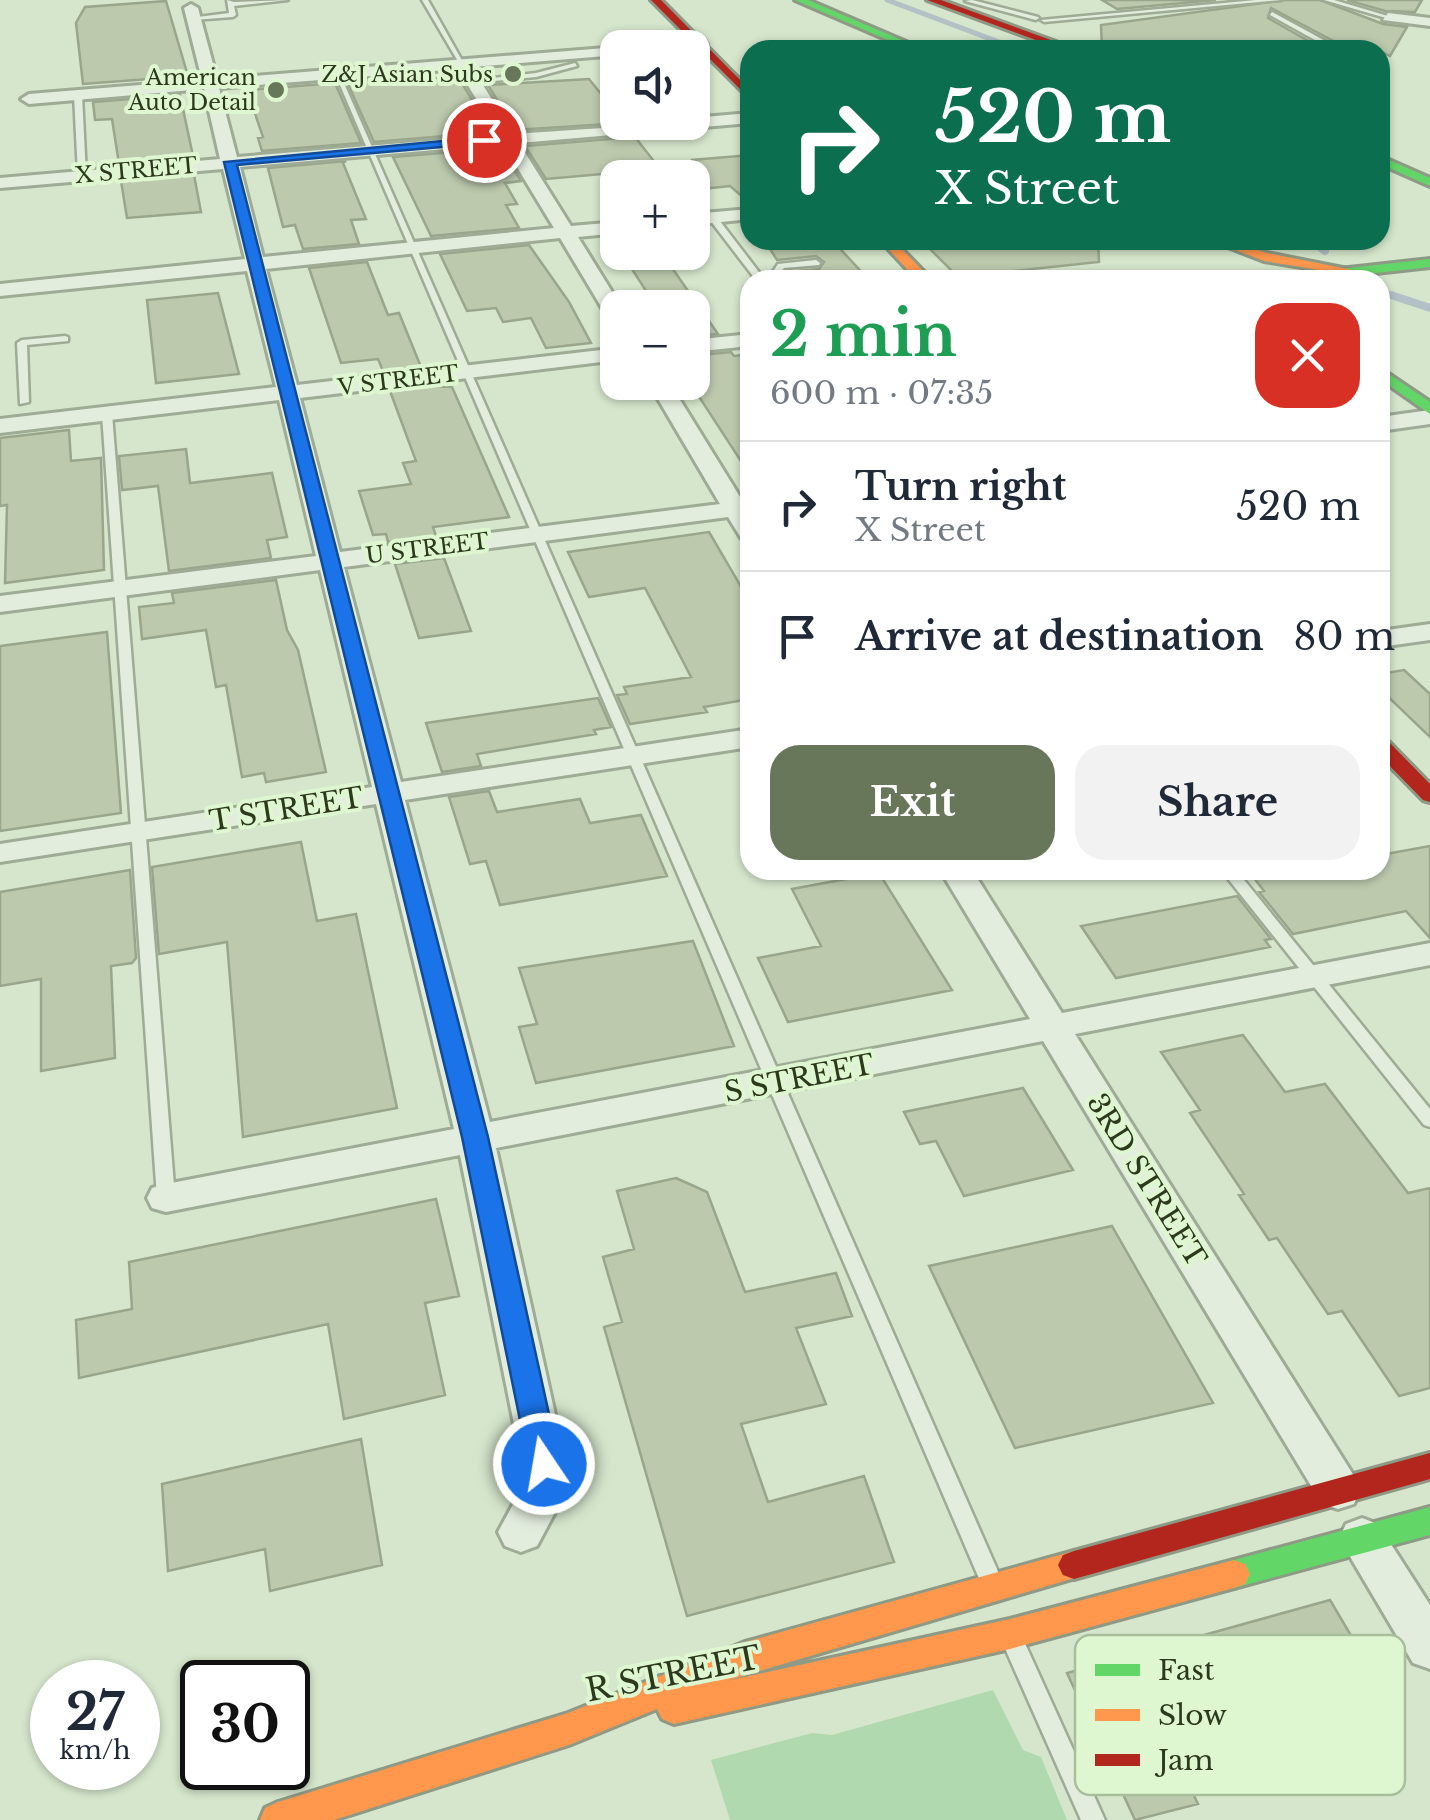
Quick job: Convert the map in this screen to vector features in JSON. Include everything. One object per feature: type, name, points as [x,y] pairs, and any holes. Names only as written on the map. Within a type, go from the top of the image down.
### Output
[{"type":"main road","points":[[640,0],[655,13],[675,18]]},
{"type":"main road","points":[[656,0],[687,30]]},
{"type":"main road","points":[[932,0],[1046,40]]},
{"type":"main road","points":[[803,1],[896,40]]},
{"type":"main road","points":[[710,54],[740,86]]},
{"type":"main road","points":[[1390,164],[1430,182]]},
{"type":"main road","points":[[896,250],[915,270]]},
{"type":"main road","points":[[1226,250],[1250,270]]},
{"type":"main road","points":[[1243,250],[1344,270]]},
{"type":"main road","points":[[1372,270],[1430,263]]},
{"type":"main road","points":[[1390,379],[1430,409]]},
{"type":"main road","points":[[1390,754],[1430,796]]},
{"type":"main road","name":"R STREET","points":[[569,1728],[745,1657],[1430,1466]]},
{"type":"main road","name":"R STREET","points":[[569,1728],[1010,1634],[1430,1521]]},
{"type":"main road","points":[[278,1820],[569,1728]]},
{"type":"street","points":[[192,13],[392,792],[475,1137],[544,1464],[539,1502],[521,1532]]},
{"type":"street","points":[[1388,17],[1430,22]]},
{"type":"street","points":[[29,99],[336,72],[467,73],[600,53]]},
{"type":"street","points":[[467,73],[601,290]]},
{"type":"street","name":"X STREET","points":[[0,183],[740,119]]},
{"type":"street","points":[[710,218],[740,215]]},
{"type":"street","points":[[0,290],[600,230]]},
{"type":"street","points":[[710,344],[740,341]]},
{"type":"street","name":"V STREET","points":[[0,426],[600,356]]},
{"type":"street","points":[[669,400],[740,516]]},
{"type":"street","points":[[1390,423],[1430,418]]},
{"type":"street","name":"U STREET","points":[[0,604],[735,508]]},
{"type":"street","points":[[1390,638],[1430,632]]},
{"type":"street","name":"T STREET","points":[[0,853],[740,740]]},
{"type":"street","name":"3RD STREET","points":[[962,880],[1338,1490]]},
{"type":"street","name":"S STREET","points":[[166,1198],[778,1083],[1430,954]]},
{"type":"street","points":[[1362,1538],[1430,1648]]},
{"type":"lane","points":[[192,13],[233,15],[230,2],[284,0]]},
{"type":"lane","points":[[425,0],[467,73]]},
{"type":"lane","points":[[968,1],[1040,19],[1278,0]]},
{"type":"lane","points":[[1327,0],[1388,17]]},
{"type":"lane","points":[[1272,14],[1320,40]]},
{"type":"lane","points":[[467,73],[562,63]]},
{"type":"lane","points":[[467,73],[536,76],[574,65]]},
{"type":"lane","points":[[336,72],[993,1585]]},
{"type":"lane","points":[[78,94],[82,175]]},
{"type":"lane","points":[[710,227],[751,270]]},
{"type":"lane","points":[[778,270],[781,266],[816,263]]},
{"type":"lane","points":[[24,402],[22,343],[65,339]]},
{"type":"lane","points":[[107,414],[166,1198]]},
{"type":"lane","points":[[1236,880],[1430,1121]]},
{"type":"lane","points":[[1010,1634],[1075,1780]]},
{"type":"lane","points":[[1082,1795],[1093,1820]]},
{"type":"green space","points":[[993,1690],[1023,1750],[1041,1757],[1067,1820],[730,1820],[711,1760],[812,1733],[832,1735]]},
{"type":"building","points":[[1102,0],[1216,0],[1117,9]]},
{"type":"building","points":[[1285,0],[1320,0],[1383,24],[1407,27],[1390,56],[1390,40],[1332,40],[1271,8],[1268,18],[1307,40],[1102,40],[1101,25]]},
{"type":"building","points":[[1347,0],[1422,0],[1415,12],[1385,11]]},
{"type":"building","points":[[166,1],[188,76],[83,84],[76,23],[85,7]]},
{"type":"building","points":[[431,75],[433,79],[458,77],[492,132],[374,142],[347,82]]},
{"type":"building","points":[[589,79],[600,93],[600,125],[515,130],[488,85]]},
{"type":"building","points":[[335,83],[361,143],[262,151],[258,138],[263,137],[247,90]]},
{"type":"building","points":[[180,95],[193,156],[119,164],[112,119],[95,120],[93,102]]},
{"type":"building","points":[[637,140],[653,160],[600,160],[600,174],[546,179],[525,146]]},
{"type":"building","points":[[501,148],[521,181],[505,183],[517,204],[506,205],[519,228],[431,236],[393,157]]},
{"type":"building","points":[[740,156],[740,194],[730,186],[710,188],[710,160],[692,160]]},
{"type":"building","points":[[346,161],[343,163],[366,219],[351,220],[359,244],[303,249],[295,225],[283,227],[268,168]]},
{"type":"building","points":[[194,175],[201,212],[127,218],[121,181]]},
{"type":"building","points":[[529,245],[569,302],[591,343],[546,348],[531,318],[503,322],[496,308],[467,311],[440,254]]},
{"type":"building","points":[[771,250],[841,250],[860,270],[808,270],[819,269],[824,262],[816,256],[777,260]]},
{"type":"building","points":[[931,250],[1098,250],[1099,262],[1024,270],[951,270]]},
{"type":"building","points":[[367,262],[388,315],[399,313],[421,367],[383,371],[378,359],[341,363],[309,268]]},
{"type":"building","points":[[633,270],[674,270],[687,290],[645,290]]},
{"type":"building","points":[[218,293],[239,374],[156,383],[147,300]]},
{"type":"building","points":[[710,354],[740,355],[740,460],[701,400],[710,400]]},
{"type":"building","points":[[452,387],[509,517],[433,527],[436,536],[388,542],[386,534],[373,535],[359,491],[411,484],[403,463],[416,461],[390,391]]},
{"type":"building","points":[[69,430],[71,461],[101,458],[104,570],[5,583],[7,505],[0,506],[0,438]]},
{"type":"building","points":[[186,449],[190,483],[272,473],[287,537],[267,540],[271,558],[169,571],[158,486],[122,490],[119,456]]},
{"type":"building","points":[[709,532],[740,585],[740,701],[704,707],[707,712],[630,724],[617,695],[627,694],[624,687],[691,677],[645,588],[589,597],[568,552]]},
{"type":"building","points":[[444,558],[471,631],[419,638],[395,564]]},
{"type":"building","points":[[276,580],[287,630],[298,650],[326,772],[266,782],[264,773],[242,777],[226,685],[216,687],[206,630],[142,639],[139,607],[174,603],[172,593]]},
{"type":"building","points":[[107,632],[121,813],[0,831],[0,646]]},
{"type":"building","points":[[1404,670],[1430,694],[1430,737],[1390,699],[1390,672]]},
{"type":"building","points":[[598,698],[611,727],[594,730],[596,734],[477,754],[481,766],[442,772],[426,723]]},
{"type":"building","points":[[489,791],[497,812],[580,799],[590,823],[641,815],[667,876],[500,905],[486,861],[470,864],[449,797]]},
{"type":"building","points":[[301,842],[317,921],[356,914],[397,1108],[243,1137],[227,942],[159,954],[152,867]]},
{"type":"building","points":[[1430,846],[1430,938],[1406,911],[1293,934],[1259,892],[1264,891],[1256,880],[1390,880],[1390,853]]},
{"type":"building","points":[[130,870],[136,958],[132,963],[111,966],[115,1058],[41,1071],[41,979],[0,986],[0,892]]},
{"type":"building","points":[[841,880],[883,880],[952,990],[788,1022],[758,958],[821,946],[792,889]]},
{"type":"building","points":[[1237,896],[1271,939],[1265,940],[1270,947],[1116,978],[1081,926]]},
{"type":"building","points":[[693,941],[734,1046],[536,1083],[519,1027],[537,1024],[519,968]]},
{"type":"building","points":[[1243,1035],[1285,1092],[1325,1084],[1408,1193],[1430,1188],[1430,1388],[1399,1396],[1342,1311],[1328,1314],[1277,1238],[1269,1240],[1239,1195],[1244,1194],[1190,1113],[1200,1110],[1161,1052]]},
{"type":"building","points":[[1023,1088],[1073,1170],[964,1196],[936,1141],[920,1144],[904,1112]]},
{"type":"building","points":[[676,1178],[707,1192],[745,1292],[836,1273],[852,1316],[796,1328],[826,1404],[741,1424],[768,1502],[864,1476],[894,1562],[687,1616],[604,1327],[622,1322],[603,1257],[634,1249],[617,1191]]},
{"type":"building","points":[[436,1199],[459,1296],[425,1303],[445,1395],[344,1419],[328,1324],[79,1378],[76,1320],[132,1309],[129,1262]]},
{"type":"building","points":[[1112,1226],[1213,1403],[1015,1448],[929,1266]]},
{"type":"building","points":[[361,1439],[382,1565],[270,1591],[265,1549],[168,1571],[162,1484]]},
{"type":"building","points":[[1330,1600],[1351,1635],[1204,1635]]},
{"type":"building","points":[[1075,1671],[1075,1690],[1067,1673]]},
{"type":"building","points":[[1123,1795],[1194,1795],[1198,1804],[1135,1820]]},
{"type":"waterway","points":[[887,0],[993,40]]},
{"type":"waterway","points":[[1391,295],[1430,308]]},
{"type":"traffic: fast","points":[[800,0],[896,40]]},
{"type":"traffic: fast","points":[[1390,164],[1430,182]]},
{"type":"traffic: fast","points":[[1367,270],[1430,263]]},
{"type":"traffic: fast","points":[[1390,379],[1430,409]]},
{"type":"traffic: fast","points":[[1234,1574],[1430,1521]]},
{"type":"traffic: slow","points":[[896,250],[915,270]]},
{"type":"traffic: slow","points":[[1244,250],[1344,270]]},
{"type":"traffic: slow","points":[[278,1820],[569,1729],[745,1657],[1074,1565]]},
{"type":"traffic: slow","points":[[674,1708],[1010,1634],[1234,1574]]},
{"type":"traffic: jam","points":[[656,0],[740,86]]},
{"type":"traffic: jam","points":[[932,0],[1045,40]]},
{"type":"traffic: jam","points":[[1390,754],[1430,796]]},
{"type":"traffic: jam","points":[[1074,1565],[1430,1466]]},
{"type":"place","name":"Z&J Asian Subs","points":[[513,74]]},
{"type":"place","name":"American Auto Detail","points":[[276,90]]},
{"type":"route","points":[[484,140],[230,162],[392,792],[475,1137],[544,1464]]}]
